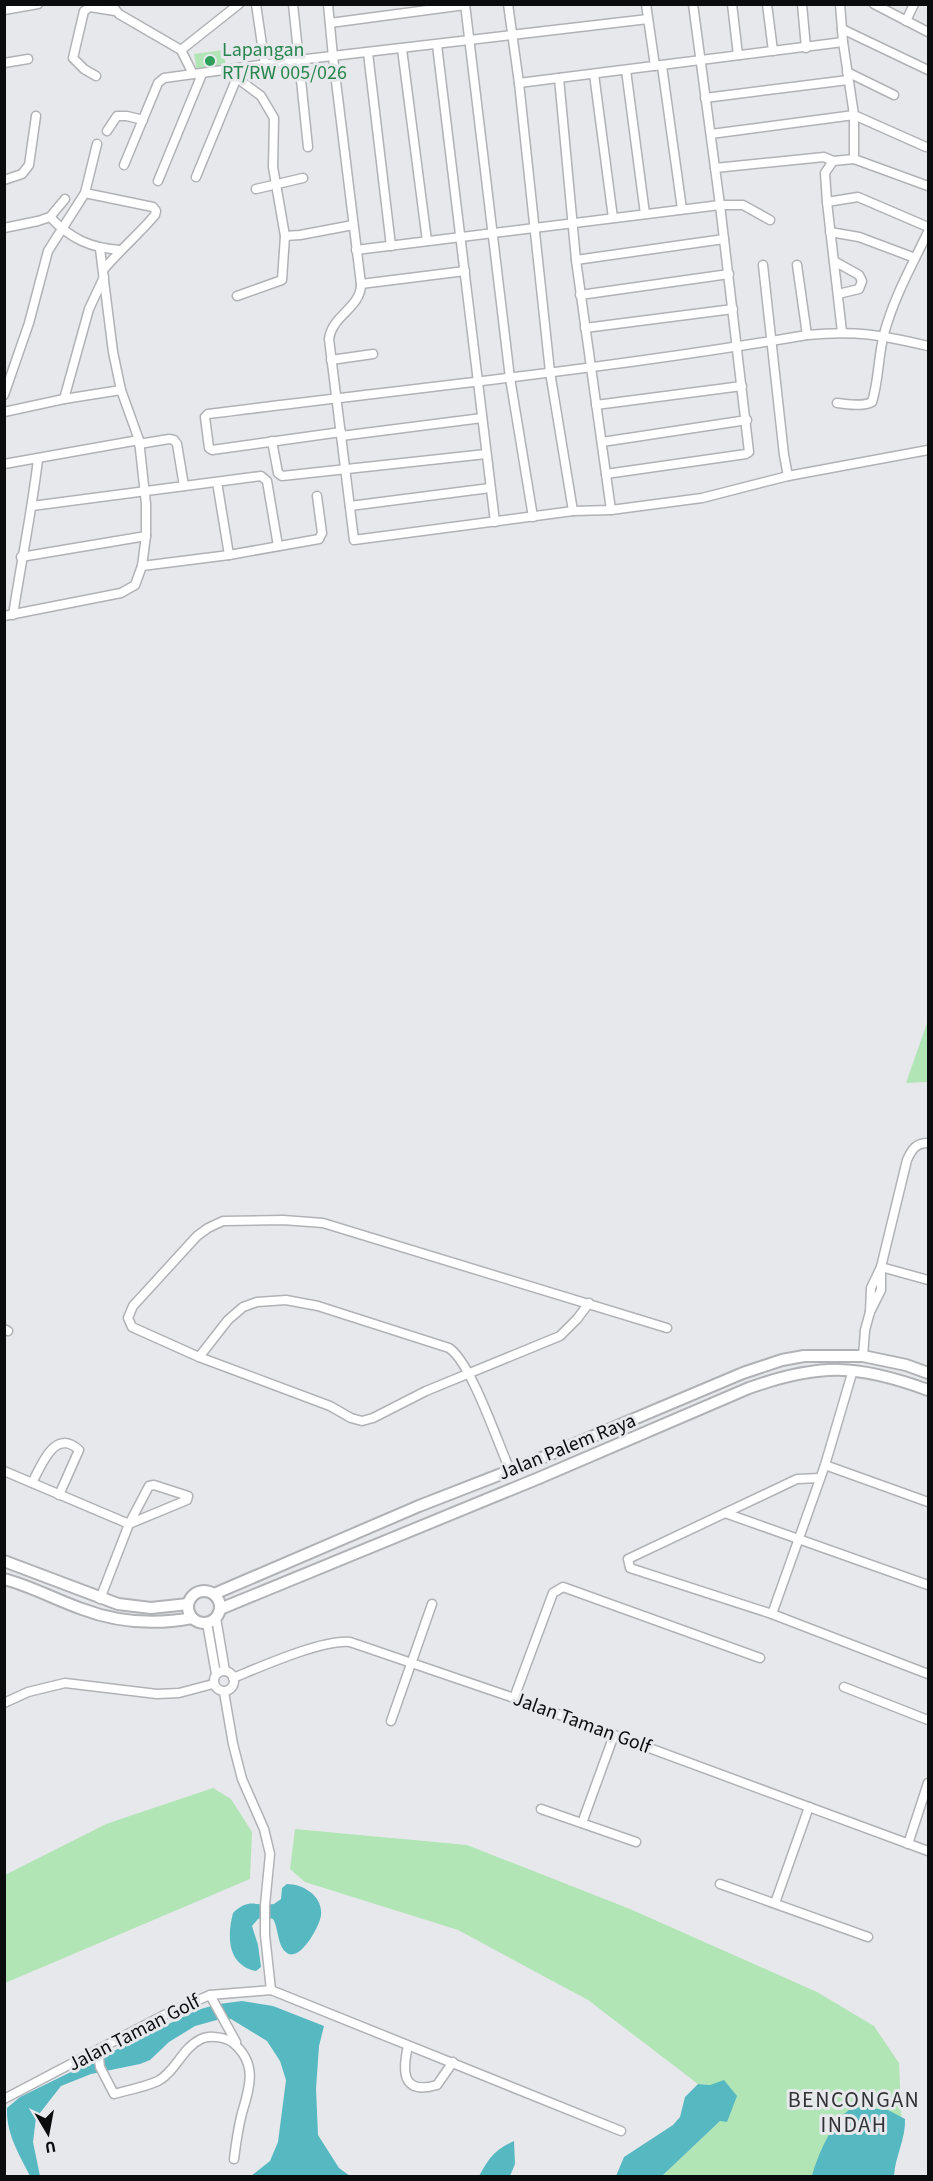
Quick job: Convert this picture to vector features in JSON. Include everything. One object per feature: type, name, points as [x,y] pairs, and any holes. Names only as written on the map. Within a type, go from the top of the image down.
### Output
[{"type":"street","points":[[4,10],[38,4]]},
{"type":"street","points":[[181,50],[239,4]]},
{"type":"street","points":[[256,4],[265,65]]},
{"type":"street","points":[[292,4],[308,147]]},
{"type":"street","points":[[328,4],[360,284],[359,296],[331,328],[329,339],[355,541],[573,511],[611,510],[702,498],[788,476],[928,450]]},
{"type":"street","points":[[508,4],[519,83],[550,372],[573,511]]},
{"type":"street","points":[[646,4],[659,66],[682,209]]},
{"type":"street","points":[[606,474],[748,454],[750,450],[693,4]]},
{"type":"street","points":[[732,4],[738,55]]},
{"type":"street","points":[[767,4],[773,51]]},
{"type":"street","points":[[802,4],[806,48]]},
{"type":"street","points":[[840,4],[854,115],[854,159]]},
{"type":"street","points":[[841,14],[844,4]]},
{"type":"street","points":[[874,4],[928,32]]},
{"type":"street","points":[[906,21],[914,4]]},
{"type":"street","points":[[330,23],[465,5],[510,378],[533,517]]},
{"type":"street","points":[[96,76],[84,69],[73,58],[84,11],[90,7],[114,8],[181,50],[197,74]]},
{"type":"street","points":[[124,165],[159,81],[166,78],[298,60],[648,19]]},
{"type":"street","points":[[842,29],[928,70]]},
{"type":"street","points":[[519,83],[843,42]]},
{"type":"street","points":[[437,45],[495,522]]},
{"type":"street","points":[[402,49],[428,241]]},
{"type":"street","points":[[368,53],[392,246]]},
{"type":"street","points":[[4,63],[28,59]]},
{"type":"street","points":[[196,177],[241,69]]},
{"type":"street","points":[[626,70],[645,214]]},
{"type":"street","points":[[158,181],[197,74]]},
{"type":"street","points":[[594,74],[613,218]]},
{"type":"street","points":[[705,98],[848,76],[894,95]]},
{"type":"street","points":[[237,78],[261,96],[274,118],[273,167],[285,236],[282,280],[237,296]]},
{"type":"street","points":[[559,78],[580,295],[611,510]]},
{"type":"street","points":[[711,134],[854,115],[926,147]]},
{"type":"street","points":[[4,180],[22,174],[28,168],[36,116]]},
{"type":"street","points":[[107,131],[117,116],[143,120]]},
{"type":"street","points":[[4,395],[29,324],[48,251],[86,193],[97,144]]},
{"type":"street","points":[[715,168],[821,156],[833,161],[854,159],[928,186]]},
{"type":"street","points":[[833,161],[825,173],[826,201],[842,332]]},
{"type":"street","points":[[256,189],[303,178]]},
{"type":"street","points":[[64,399],[89,309],[104,272],[121,250],[138,236],[155,215],[155,209],[86,193]]},
{"type":"street","points":[[826,201],[858,197],[928,226]]},
{"type":"street","points":[[4,228],[50,217],[65,198]]},
{"type":"street","points":[[356,250],[720,205],[743,205],[770,220]]},
{"type":"street","points":[[50,217],[62,230],[74,237],[100,249],[121,250]]},
{"type":"street","points":[[285,236],[353,225]]},
{"type":"street","points":[[830,232],[859,237],[915,258]]},
{"type":"street","points":[[837,403],[858,405],[871,403],[884,335],[901,285],[928,232]]},
{"type":"street","points":[[576,260],[724,239]]},
{"type":"street","points":[[38,459],[32,506],[9,615],[121,593],[135,585],[142,566],[146,536],[145,490],[139,442],[121,390],[110,336],[100,249]]},
{"type":"street","points":[[834,261],[859,275],[862,281],[859,289],[838,294]]},
{"type":"street","points":[[763,265],[788,476]]},
{"type":"street","points":[[797,265],[807,335]]},
{"type":"street","points":[[360,284],[465,271]]},
{"type":"street","points":[[580,295],[729,274]]},
{"type":"street","points":[[585,328],[733,309]]},
{"type":"street","points":[[482,418],[211,450],[205,417],[208,414],[591,368],[807,335],[842,332],[884,335],[928,346]]},
{"type":"street","points":[[331,360],[373,354]]},
{"type":"street","points":[[596,405],[742,386]]},
{"type":"street","points":[[4,412],[121,390]]},
{"type":"street","points":[[602,442],[747,420]]},
{"type":"street","points":[[4,464],[169,439],[174,440],[177,444],[184,486]]},
{"type":"street","points":[[272,441],[280,475],[486,454]]},
{"type":"street","points":[[32,506],[258,476],[266,478],[278,546]]},
{"type":"street","points":[[217,482],[229,555]]},
{"type":"street","points":[[350,506],[490,488]]},
{"type":"street","points":[[142,566],[229,555],[317,539],[322,533],[317,496]]},
{"type":"street","points":[[21,556],[146,536]]},
{"type":"street","points":[[863,1356],[865,1330],[870,1312],[881,1290],[881,1267],[907,1160],[914,1148],[921,1143],[928,1143]]},
{"type":"street","points":[[589,1303],[560,1336],[426,1391],[373,1418],[362,1421],[345,1416],[330,1406],[199,1357],[132,1327],[128,1318],[133,1306],[197,1236],[208,1228],[223,1221],[283,1220],[323,1223],[589,1303],[667,1328]]},
{"type":"street","points":[[881,1267],[928,1280]]},
{"type":"street","points":[[199,1357],[228,1320],[243,1307],[257,1302],[286,1300],[318,1306],[449,1348],[459,1357],[469,1374],[510,1470]]},
{"type":"street","name":"Jalan Palem Raya","points":[[214,1594],[419,1506],[743,1373],[782,1360],[804,1356],[863,1356],[906,1365],[928,1373]]},
{"type":"street","points":[[772,1614],[825,1465],[852,1370]]},
{"type":"street","name":"Jalan Palem Raya","points":[[214,1617],[749,1388],[784,1376],[807,1371],[852,1370],[876,1373],[928,1390]]},
{"type":"street","points":[[32,1483],[49,1452],[57,1445],[66,1443],[79,1450],[59,1495]]},
{"type":"street","points":[[825,1465],[928,1502]]},
{"type":"street","points":[[4,1471],[129,1524],[187,1500],[188,1496],[154,1485],[149,1486],[129,1524],[100,1599]]},
{"type":"street","points":[[820,1478],[797,1479],[628,1559],[628,1564],[630,1568],[772,1614],[928,1674]]},
{"type":"street","points":[[725,1513],[928,1585]]},
{"type":"street","points":[[4,1561],[100,1599],[124,1605],[151,1608],[188,1604]]},
{"type":"street","points":[[4,1579],[84,1610],[115,1619],[168,1622],[192,1618]]},
{"type":"street","points":[[514,1698],[553,1593],[563,1587],[760,1658]]},
{"type":"street","points":[[213,1684],[216,1674],[214,1617],[220,1603],[214,1594],[204,1590],[194,1594],[188,1604],[192,1618],[196,1621],[214,1617]]},
{"type":"street","points":[[391,1721],[432,1604]]},
{"type":"street","points":[[213,1684],[217,1690],[224,1692],[232,1687],[233,1677],[225,1671],[214,1617]]},
{"type":"street","name":"Jalan Taman Golf","points":[[233,1677],[303,1652],[343,1641],[514,1698],[928,1851]]},
{"type":"street","points":[[216,1674],[225,1671]]},
{"type":"street","points":[[4,1703],[28,1692],[65,1683],[157,1694],[179,1693],[213,1684]]},
{"type":"street","points":[[844,1687],[928,1719]]},
{"type":"street","points":[[224,1692],[242,1779],[264,1829],[270,1854],[265,1905],[265,1935],[271,1990]]},
{"type":"street","points":[[582,1823],[614,1735]]},
{"type":"street","points":[[908,1844],[928,1783]]},
{"type":"street","points":[[775,1903],[809,1807]]},
{"type":"street","points":[[541,1809],[636,1842]]},
{"type":"street","points":[[720,1884],[868,1937]]},
{"type":"street","name":"Jalan Taman Golf","points":[[4,2099],[98,2054],[164,2015],[212,1998],[271,1990],[621,2132]]},
{"type":"street","points":[[212,1998],[246,2059],[251,2078],[234,2159]]},
{"type":"street","points":[[98,2054],[114,2094],[158,2080],[171,2069],[186,2049],[202,2038],[227,2038],[240,2049]]},
{"type":"street","points":[[408,2046],[404,2064],[405,2076],[407,2081],[417,2087],[437,2085],[453,2062]]},
{"type":"green space","name":"Lapangan RT/RW 005/026","points":[[223,50],[226,67],[197,71],[194,54]]},
{"type":"green space","points":[[928,1020],[928,1082],[906,1083]]},
{"type":"green space","points":[[213,1788],[231,1799],[252,1832],[250,1879],[5,1983],[5,1875],[106,1824]]},
{"type":"green space","points":[[295,1829],[467,1845],[630,1909],[817,1992],[874,2026],[899,2063],[902,2130],[890,2176],[662,2176],[720,2121],[710,2085],[698,2084],[588,2000],[458,1930],[305,1882],[290,1869]]},
{"type":"water","points":[[287,1884],[299,1886],[311,1892],[319,1902],[321,1915],[317,1927],[303,1948],[292,1954],[287,1953],[281,1946],[273,1919],[265,1917],[258,1919],[252,1926],[261,1967],[256,1971],[246,1968],[239,1963],[231,1948],[230,1931],[233,1913],[248,1904],[274,1904],[281,1899],[282,1888]]},
{"type":"water","points":[[242,2001],[273,2006],[324,2026],[319,2046],[316,2089],[318,2135],[339,2168],[350,2176],[251,2176],[270,2161],[278,2142],[286,2080],[280,2061],[267,2041],[231,2019],[224,2018],[195,2026],[169,2042],[150,2060],[91,2074],[61,2086],[36,2118],[33,2142],[40,2176],[30,2176],[14,2144],[7,2117],[7,2108],[20,2097],[197,2010]]},
{"type":"water","points":[[724,2080],[737,2096],[727,2122],[720,2121],[662,2176],[616,2176],[624,2157],[673,2125],[680,2117],[685,2097],[698,2084],[710,2085]]},
{"type":"water","points":[[856,2107],[888,2110],[905,2119],[894,2176],[812,2176],[834,2126],[841,2117]]},
{"type":"water","points":[[514,2141],[515,2164],[510,2176],[479,2176],[493,2155]]},
{"type":"place","name":"Lapangan RT/RW 005/026","points":[[210,61]]},
{"type":"district","name":"BENCONGAN INDAH","points":[[854,2112]]}]
